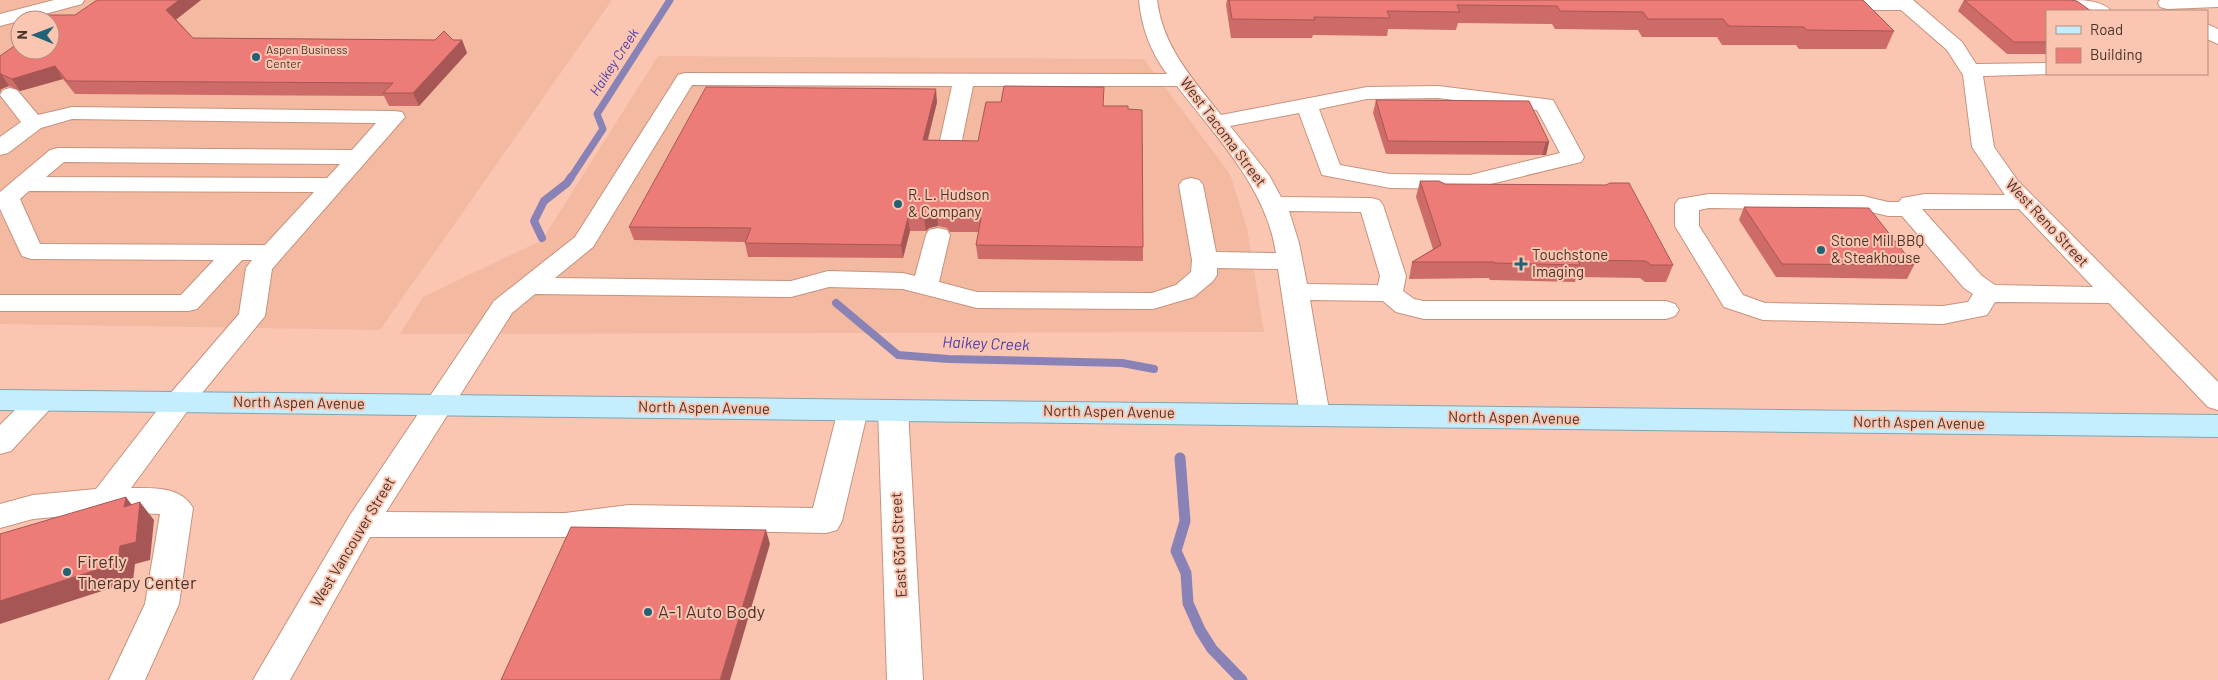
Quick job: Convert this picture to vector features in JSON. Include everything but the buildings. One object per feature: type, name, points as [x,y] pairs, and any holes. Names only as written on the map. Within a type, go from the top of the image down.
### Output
[{"type":"main road","name":"North Aspen Avenue","points":[[0,400],[2218,426]]},
{"type":"street","points":[[0,20],[74,0]]},
{"type":"street","name":"West Tacoma Street","points":[[1148,0],[1150,18],[1168,60],[1261,180],[1273,204],[1287,244],[1314,416]]},
{"type":"street","points":[[2077,0],[2100,10]]},
{"type":"street","points":[[2169,5],[2218,1]]},
{"type":"street","points":[[1810,3],[1904,2]]},
{"type":"street","name":"West Reno Street","points":[[1904,2],[1955,46],[1973,75],[1983,147],[2010,186],[2218,400]]},
{"type":"street","points":[[1969,70],[2046,69]]},
{"type":"street","name":"West Vancouver Street","points":[[271,680],[361,524],[437,405],[503,307],[584,242],[685,79],[964,80]]},
{"type":"street","points":[[950,145],[964,80],[1183,80]]},
{"type":"street","points":[[1217,122],[1368,93],[1438,92],[1545,106],[1573,157],[1470,182],[1390,181],[1330,170],[1307,105]]},
{"type":"street","points":[[10,94],[33,123]]},
{"type":"street","points":[[0,148],[33,123],[72,113],[394,117],[259,268],[252,316],[179,402],[105,500]]},
{"type":"street","points":[[272,253],[31,251],[9,226],[7,198],[58,155],[358,157]]},
{"type":"street","points":[[23,184],[333,185]]},
{"type":"street","points":[[529,286],[791,289],[828,279],[902,281],[977,300],[1154,301],[1185,291],[1204,276],[1206,260],[1190,185]]},
{"type":"street","points":[[1987,292],[1978,309],[1943,315],[1763,311],[1733,301],[1687,226],[1687,204],[1708,201],[1863,203],[1888,209],[1909,209],[1973,282],[1987,292],[2004,295],[2116,295]]},
{"type":"street","points":[[1909,209],[1910,203],[1925,201],[2026,202]]},
{"type":"street","points":[[1273,204],[1371,205],[1393,276],[1390,293]]},
{"type":"street","points":[[925,286],[938,235]]},
{"type":"street","points":[[0,303],[188,303],[235,253]]},
{"type":"street","points":[[1206,260],[1290,261]]},
{"type":"street","points":[[1295,292],[1390,293],[1405,306],[1424,310],[1666,310]]},
{"type":"street","points":[[0,443],[41,401]]},
{"type":"street","points":[[361,524],[565,525],[629,517],[826,521],[853,410]]},
{"type":"street","name":"East 63rd Street","points":[[893,410],[905,680]]},
{"type":"street","points":[[0,516],[33,507],[105,500],[162,500],[177,508],[162,604],[127,680]]},
{"type":"shaded area","points":[[0,0],[612,0],[380,330],[0,324]]},
{"type":"shaded area","points":[[658,56],[1144,59],[1230,174],[1247,228],[1264,332],[400,334],[423,297],[542,240]]},
{"type":"waterway","name":"Haikey Creek","points":[[570,179],[603,129],[597,114],[670,0]]},
{"type":"waterway","name":"Haikey Creek","points":[[542,238],[534,221],[544,201],[567,183],[571,177]]},
{"type":"waterway","name":"Haikey Creek","points":[[836,303],[898,355],[948,359],[1122,363],[1154,369]]},
{"type":"waterway","name":"Haikey Creek","points":[[1180,458],[1185,521],[1176,551],[1186,573],[1188,603],[1200,630],[1212,649],[1242,680]]},
{"type":"place","name":"Aspen Business Center","points":[[256,57]]},
{"type":"place","name":"R. L. Hudson & Company","points":[[898,204]]},
{"type":"place","name":"Stone Mill BBQ & Steakhouse","points":[[1821,250]]},
{"type":"place","name":"Touchstone Imaging","points":[[1521,264]]},
{"type":"place","name":"Firefly Therapy Center","points":[[67,572]]},
{"type":"place","name":"A-1 Auto Body","points":[[648,612]]}]
